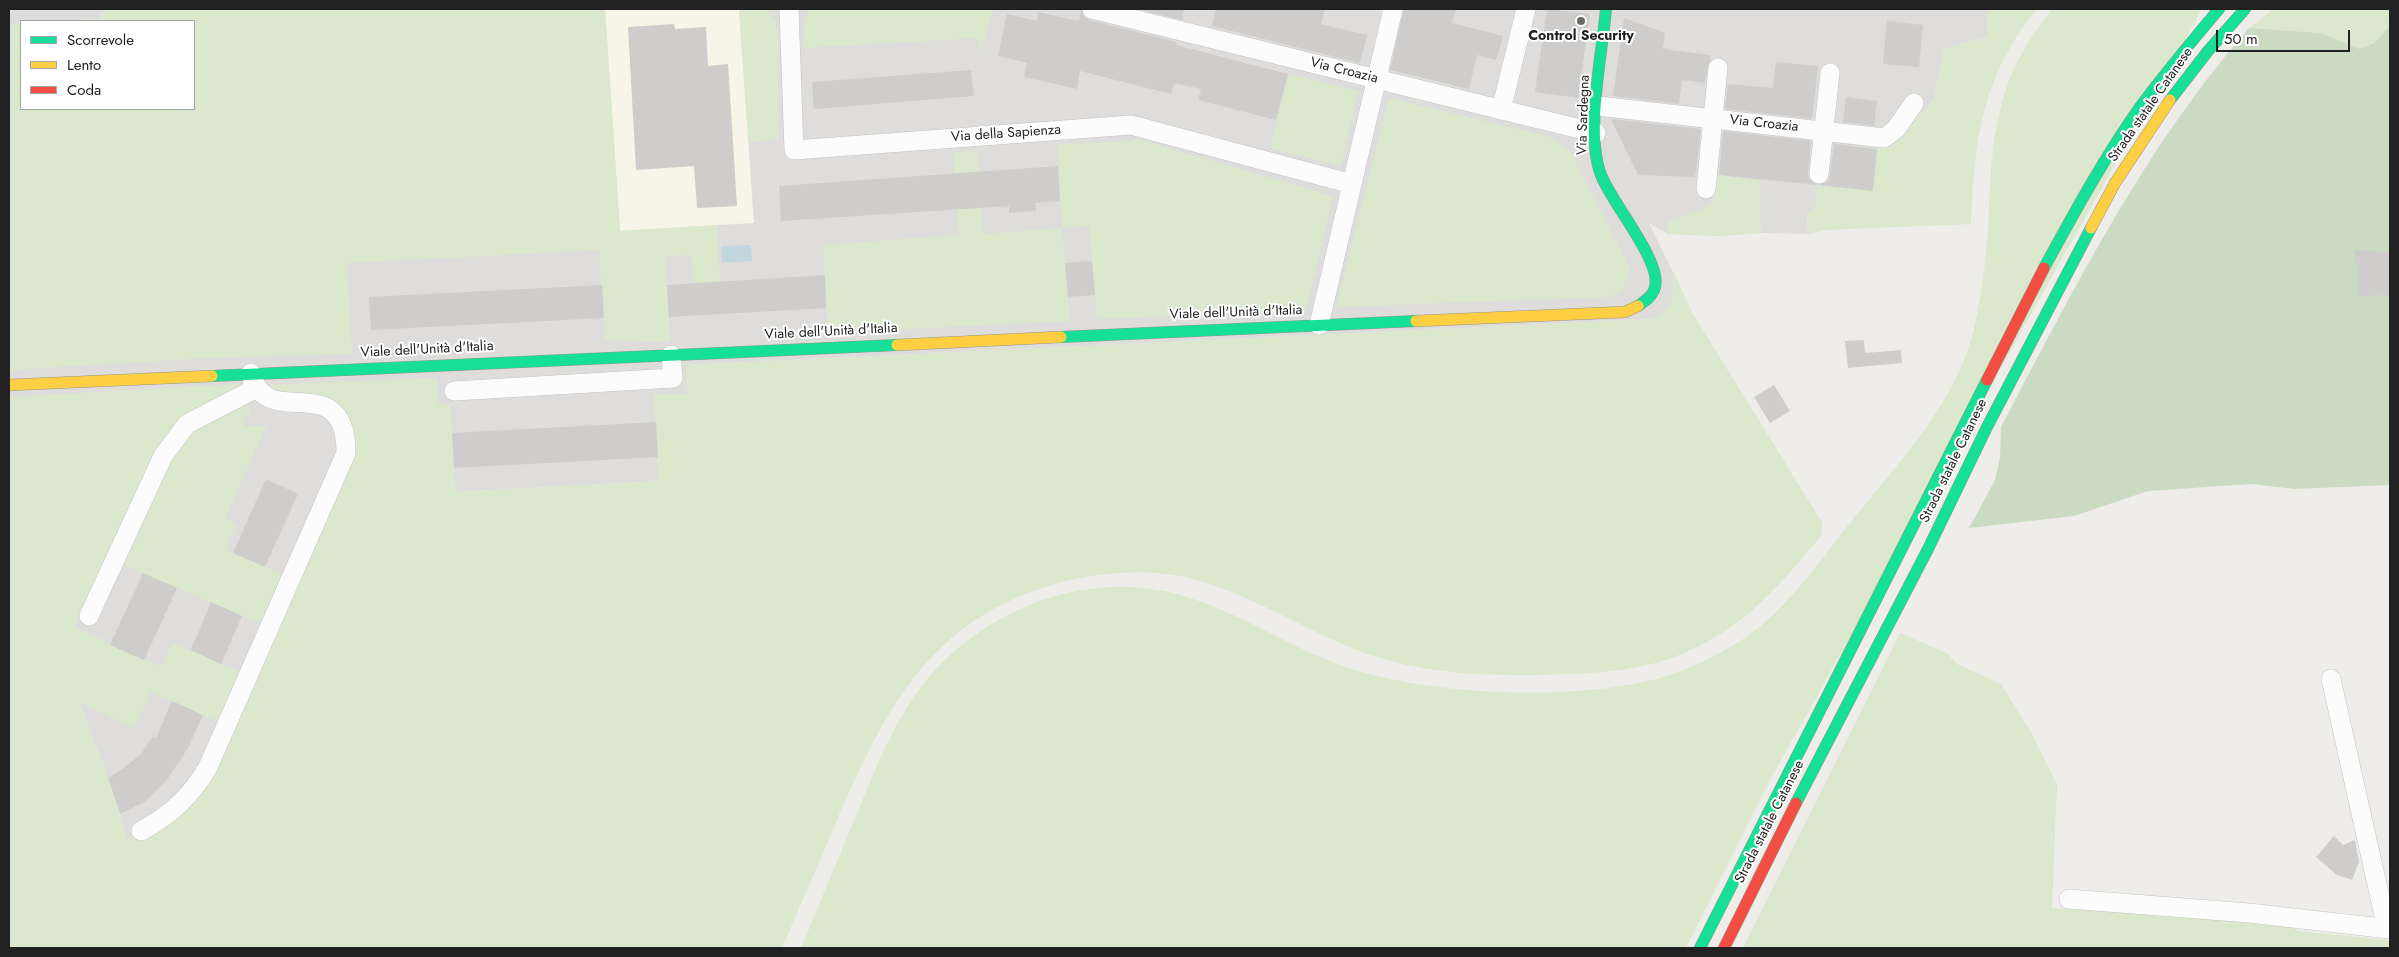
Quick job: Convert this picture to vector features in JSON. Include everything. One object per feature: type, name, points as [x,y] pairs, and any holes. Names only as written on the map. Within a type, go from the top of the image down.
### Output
[{"type":"main road","name":"Via Sardegna","points":[[1606,9],[1596,133],[1596,157],[1601,175],[1651,264],[1656,283],[1651,297]]},
{"type":"main road","points":[[2194,36],[2212,9]]},
{"type":"main road","name":"Strada statale Catanese","points":[[1700,948],[2066,224],[2150,92],[2194,36],[2219,9]]},
{"type":"main road","name":"Strada statale Catanese","points":[[1724,948],[1800,795],[1928,549],[1991,418],[2115,183],[2158,116],[2245,9]]},
{"type":"main road","points":[[2235,20],[2252,9]]},
{"type":"main road","name":"Viale dell'Unità d'Italia","points":[[9,385],[252,379],[671,355],[1624,312],[1651,297]]},
{"type":"street","name":"Via della Sapienza","points":[[789,9],[794,150],[1132,125],[1352,184]]},
{"type":"street","points":[[1319,325],[1393,9]]},
{"type":"street","points":[[1501,110],[1526,9]]},
{"type":"street","name":"Via Croazia","points":[[1103,10],[1596,133]]},
{"type":"street","points":[[1706,189],[1718,68]]},
{"type":"street","points":[[1819,174],[1830,73]]},
{"type":"street","name":"Via Croazia","points":[[1598,106],[1884,138],[1896,129],[1914,103]]},
{"type":"street","points":[[454,391],[673,378],[671,355]]},
{"type":"street","points":[[89,616],[163,456],[174,439],[187,424],[249,392],[252,379]]},
{"type":"street","points":[[141,831],[179,806],[195,790],[208,767],[346,453],[346,436],[337,414],[326,407],[311,403],[276,402],[261,394],[252,379]]},
{"type":"street","points":[[2069,899],[2249,912],[2389,929],[2331,679]]},
{"type":"shaded area","points":[[9,9],[1987,9],[1987,37],[1944,49],[1934,99],[1892,146],[1878,147],[1873,191],[1816,206],[1807,214],[1808,234],[1761,233],[1721,236],[1668,234],[1649,223],[1673,272],[1673,298],[1670,306],[1663,314],[1652,319],[687,365],[688,394],[654,394],[659,481],[455,492],[450,404],[345,410],[352,427],[354,451],[234,733],[199,798],[158,833],[127,839],[108,778],[79,701],[73,628],[157,453],[9,397]]},
{"type":"shaded area","points":[[739,9],[754,223],[620,231],[605,10]]},
{"type":"shaded area","points":[[751,245],[752,261],[722,263],[721,246]]},
{"type":"green space","points":[[106,9],[605,9],[620,231],[717,225],[720,281],[693,283],[691,255],[665,256],[670,342],[605,340],[599,250],[347,263],[352,354],[207,358],[9,370],[9,24],[20,23],[20,110],[195,110],[195,20],[78,20],[98,19]]},
{"type":"green space","points":[[739,9],[766,9],[775,21],[778,31],[779,139],[749,142]]},
{"type":"green space","points":[[809,9],[993,9],[980,53],[978,38],[803,48],[804,22]]},
{"type":"green space","points":[[1987,9],[2037,9],[2018,35],[2004,60],[1984,110],[1975,164],[1971,224],[1826,230],[1808,234],[1807,214],[1816,206],[1817,185],[1873,190],[1877,147],[1892,146],[1934,99],[1944,49],[1987,37]]},
{"type":"green space","points":[[2052,9],[2202,9],[1771,778],[1686,948],[801,948],[880,758],[907,707],[928,678],[953,653],[980,631],[1010,614],[1042,600],[1076,591],[1110,587],[1145,588],[1180,595],[1222,610],[1302,649],[1343,666],[1417,684],[1503,692],[1589,690],[1628,685],[1663,677],[1710,658],[1753,632],[1780,608],[1816,567],[1924,431],[1955,380],[1967,353],[1975,325],[1985,267],[1990,184],[1997,121],[2005,92],[2021,54]]},
{"type":"green space","points":[[2274,9],[2390,9],[2390,26],[2374,43],[2360,49],[2321,33],[2249,28]]},
{"type":"green space","points":[[2390,26],[2390,485],[2295,489],[2251,484],[2148,491],[2074,516],[1969,528],[1995,480],[2000,457],[2001,427],[2084,271],[2113,220],[2176,121],[2249,28],[2321,33],[2360,49],[2374,43]]},
{"type":"green space","points":[[1288,74],[1358,91],[1341,166],[1270,148]]},
{"type":"green space","points":[[1389,98],[1550,137],[1571,153],[1631,270],[1621,292],[1607,297],[1336,307]]},
{"type":"green space","points":[[1141,140],[1333,196],[1306,311],[1097,319],[1089,226],[1062,228],[1057,145]]},
{"type":"green space","points":[[977,150],[983,234],[1062,228],[1070,321],[828,333],[823,245],[959,235],[953,153]]},
{"type":"green space","points":[[1718,175],[1760,180],[1761,233],[1721,236],[1668,234],[1667,225],[1671,220],[1710,206],[1714,199]]},
{"type":"green space","points":[[1673,271],[1693,314],[1822,522],[1819,539],[1757,606],[1717,636],[1681,654],[1656,663],[1612,671],[1537,675],[1489,675],[1442,671],[1395,662],[1349,647],[1255,602],[1206,583],[1181,576],[1135,572],[1091,576],[1025,594],[985,614],[957,633],[913,679],[895,705],[864,760],[782,948],[9,948],[9,397],[239,384],[238,391],[157,453],[74,627],[161,667],[172,643],[240,672],[219,722],[151,692],[134,728],[79,702],[108,778],[127,839],[158,833],[199,798],[234,733],[354,451],[350,427],[344,412],[336,403],[325,399],[299,396],[268,385],[437,378],[438,404],[450,404],[455,492],[658,481],[654,394],[688,394],[686,365],[1652,319],[1660,315],[1672,300]]},
{"type":"green space","points":[[238,401],[248,405],[250,415],[242,415],[245,427],[267,425],[225,518],[237,524],[225,549],[283,575],[261,624],[124,565],[127,547],[170,454],[188,431]]},
{"type":"green space","points":[[1900,633],[1947,653],[1957,664],[2001,684],[2032,734],[2057,784],[2052,908],[2291,922],[2298,931],[2390,940],[2390,948],[1743,948]]},
{"type":"building","points":[[1081,9],[1084,17],[1089,20],[1177,42],[1176,45],[1288,74],[1276,120],[1198,100],[1201,89],[1174,83],[1171,94],[1080,71],[1077,89],[1024,77],[1027,63],[998,56],[1007,14],[1037,21],[1038,12],[1079,21]]},
{"type":"building","points":[[1138,9],[1184,9],[1182,20]]},
{"type":"building","points":[[1216,9],[1325,9],[1321,24],[1367,35],[1360,63],[1212,26]]},
{"type":"building","points":[[1404,9],[1456,9],[1452,23],[1503,36],[1496,60],[1477,55],[1469,89],[1390,70]]},
{"type":"building","points":[[1547,9],[1590,14],[1578,98],[1535,92]]},
{"type":"building","points":[[1624,18],[1665,33],[1663,49],[1711,55],[1705,83],[1682,80],[1679,104],[1613,96]]},
{"type":"building","points":[[1887,21],[1923,25],[1919,67],[1883,64]]},
{"type":"building","points":[[674,24],[675,29],[706,27],[708,66],[728,64],[737,206],[697,208],[694,166],[636,170],[628,27]]},
{"type":"building","points":[[1776,62],[1818,66],[1812,119],[1725,109],[1728,84],[1773,88]]},
{"type":"building","points":[[971,70],[974,96],[814,109],[812,82]]},
{"type":"building","points":[[1846,97],[1877,101],[1874,126],[1843,122]]},
{"type":"building","points":[[1611,119],[1701,129],[1694,177],[1638,175]]},
{"type":"building","points":[[1723,131],[1811,141],[1808,173],[1809,179],[1817,185],[1719,175]]},
{"type":"building","points":[[1834,144],[1877,149],[1873,191],[1819,185],[1828,181],[1830,176]]},
{"type":"building","points":[[1058,166],[1060,201],[1035,203],[1036,211],[1009,213],[1009,206],[781,221],[779,186]]},
{"type":"building","points":[[2355,250],[2389,252],[2390,295],[2358,296],[2359,265],[2355,265]]},
{"type":"building","points":[[1092,261],[1095,295],[1068,297],[1065,263]]},
{"type":"building","points":[[825,275],[826,308],[669,317],[667,285]]},
{"type":"building","points":[[602,285],[604,318],[371,330],[369,297]]},
{"type":"building","points":[[1864,340],[1865,353],[1901,350],[1902,363],[1848,368],[1845,341]]},
{"type":"building","points":[[1774,385],[1790,411],[1770,423],[1754,397]]},
{"type":"building","points":[[656,422],[658,457],[454,468],[452,433]]},
{"type":"building","points":[[266,479],[298,494],[265,567],[233,553]]},
{"type":"building","points":[[143,573],[177,588],[144,660],[110,645]]},
{"type":"building","points":[[211,602],[242,616],[221,664],[191,650]]},
{"type":"building","points":[[172,701],[203,715],[188,748],[169,777],[145,802],[120,814],[108,778],[141,754],[153,736],[156,738]]},
{"type":"building","points":[[2334,836],[2343,845],[2355,840],[2359,862],[2352,880],[2337,875],[2316,857]]},
{"type":"traffic: fast","points":[[1606,9],[1594,116],[1596,158],[1606,186],[1644,247],[1655,276],[1655,287],[1652,293],[1638,306]]},
{"type":"traffic: fast","points":[[2044,268],[2090,186],[2127,126],[2159,82],[2219,9]]},
{"type":"traffic: fast","points":[[2170,100],[2208,51],[2245,9]]},
{"type":"traffic: fast","points":[[1796,803],[1928,549],[1987,427],[2091,228]]},
{"type":"traffic: fast","points":[[1061,337],[1416,321]]},
{"type":"traffic: fast","points":[[212,376],[897,345]]},
{"type":"traffic: fast","points":[[1700,948],[1987,380]]},
{"type":"traffic: slow","points":[[2091,228],[2115,183],[2170,100]]},
{"type":"traffic: slow","points":[[1416,321],[1625,312],[1638,306]]},
{"type":"traffic: slow","points":[[897,345],[1061,337]]},
{"type":"traffic: slow","points":[[9,385],[212,376]]},
{"type":"traffic: jam","points":[[1987,380],[2044,268]]},
{"type":"traffic: jam","points":[[1724,948],[1796,803]]},
{"type":"place","name":"Control Security","points":[[1581,21]]}]
